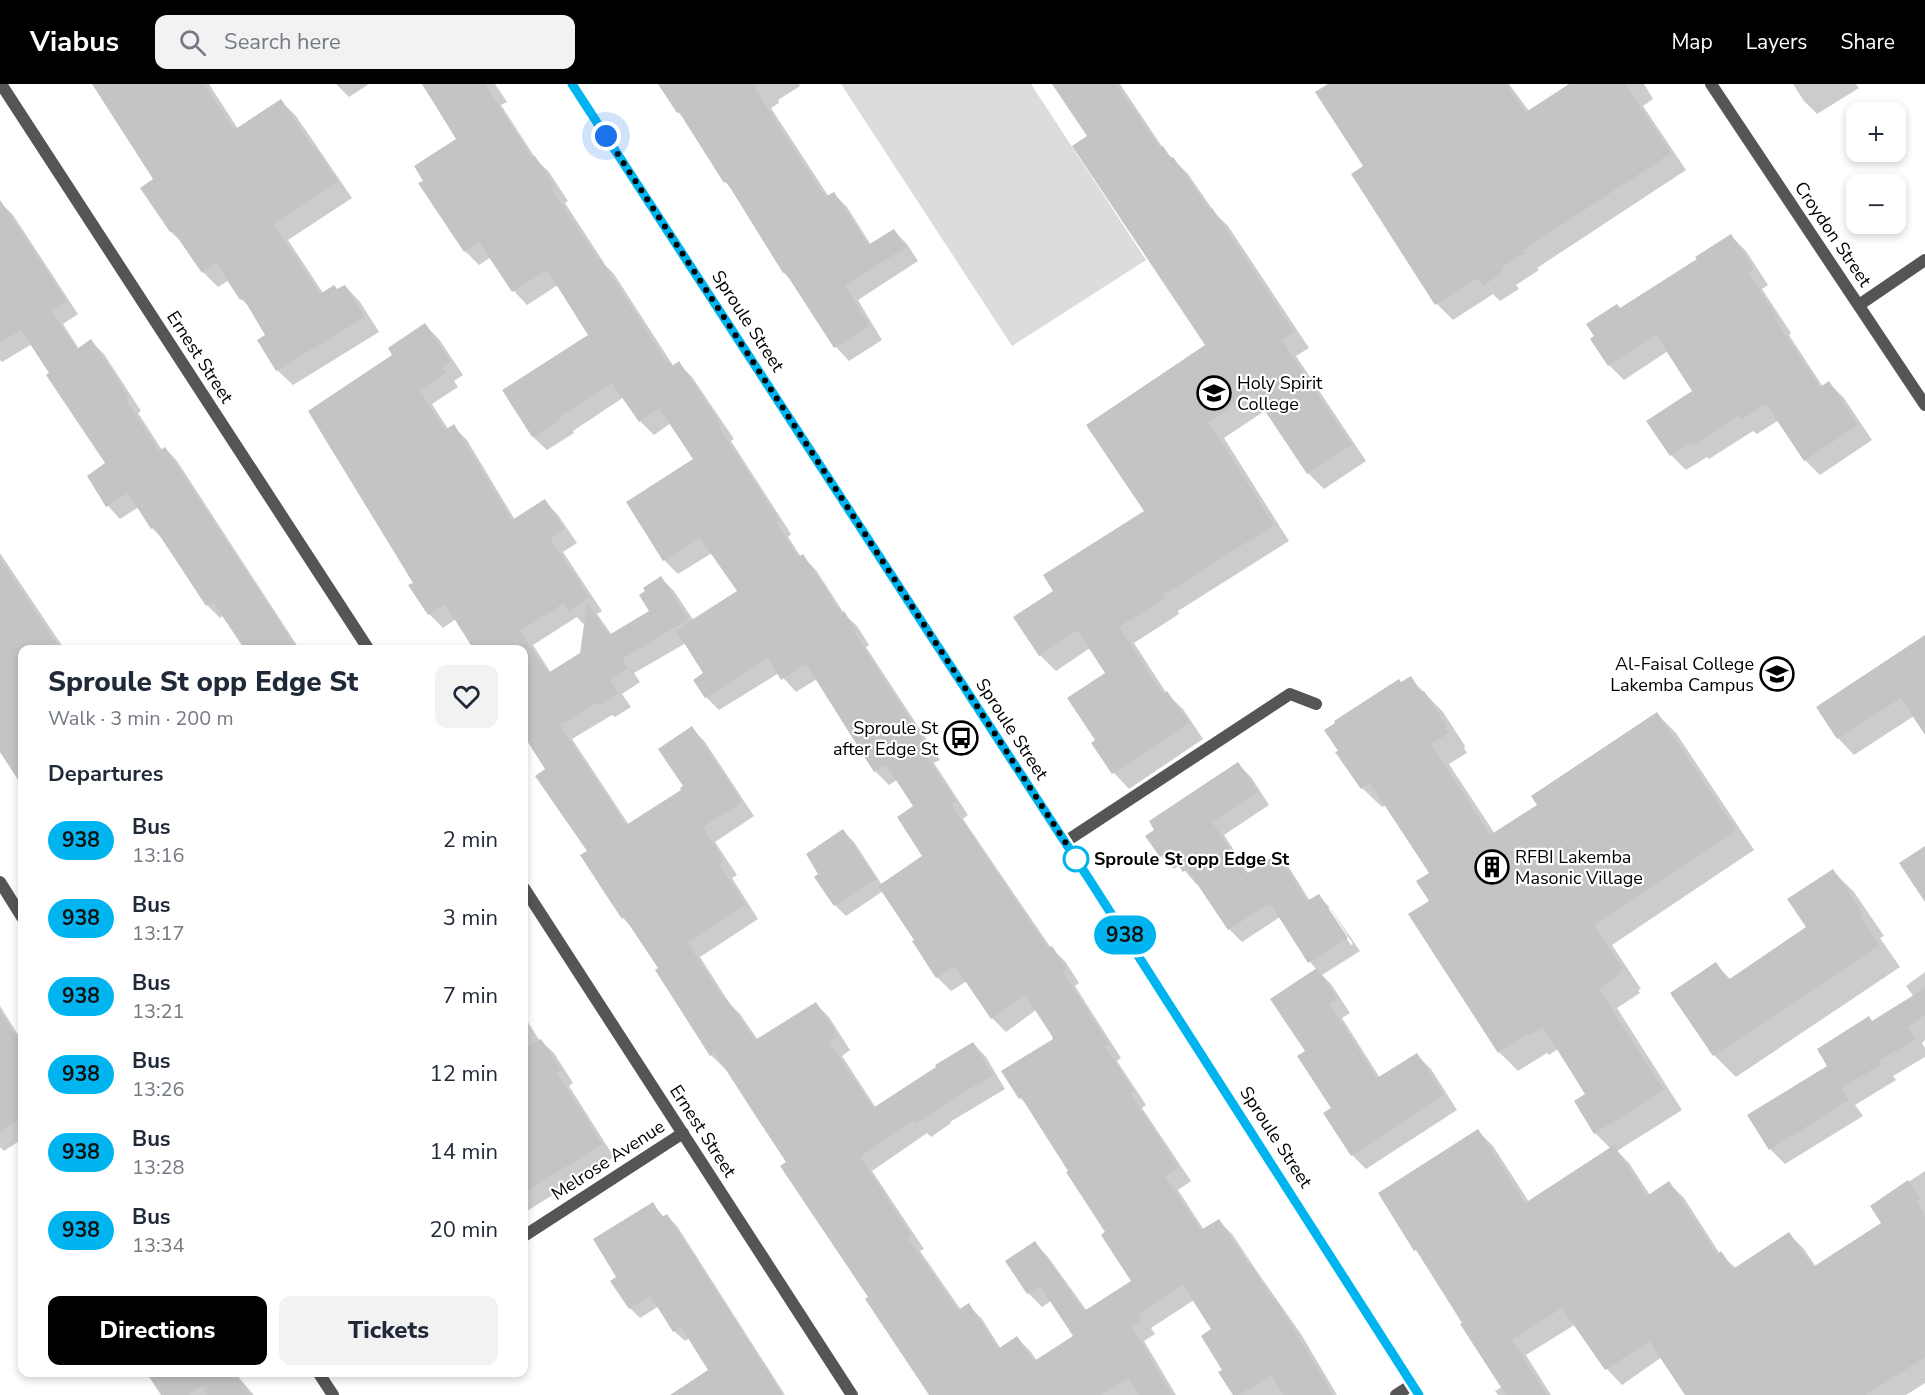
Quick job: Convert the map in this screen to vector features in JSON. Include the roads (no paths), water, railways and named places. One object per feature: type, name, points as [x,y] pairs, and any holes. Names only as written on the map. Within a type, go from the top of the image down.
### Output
[{"type":"street","name":"Ernest Street","points":[[1,84],[366,645]]},
{"type":"street","name":"Sproule Street","points":[[572,84],[1065,842],[1416,1390]]},
{"type":"street","name":"Croydon Street","points":[[1711,84],[1925,405]]},
{"type":"street","points":[[1859,305],[1925,260]]},
{"type":"street","points":[[1065,842],[1290,694],[1316,704]]},
{"type":"street","points":[[0,882],[18,911]]},
{"type":"street","name":"Ernest Street","points":[[528,894],[852,1395]]},
{"type":"street","name":"Melrose Avenue","points":[[528,1233],[683,1133]]},
{"type":"street","points":[[321,1377],[333,1395]]},
{"type":"street","points":[[1396,1395],[1416,1390]]},
{"type":"place","name":"Holy Spirit College","points":[[1214,393]]},
{"type":"place","name":"Al-Faisal College Lakemba Campus","points":[[1777,674]]},
{"type":"place","name":"Sproule St after Edge St","points":[[961,738]]},
{"type":"place","name":"Sproule St opp Edge St","points":[[1076,859]]},
{"type":"place","name":"RFBI Lakemba Masonic Village","points":[[1492,867]]}]
